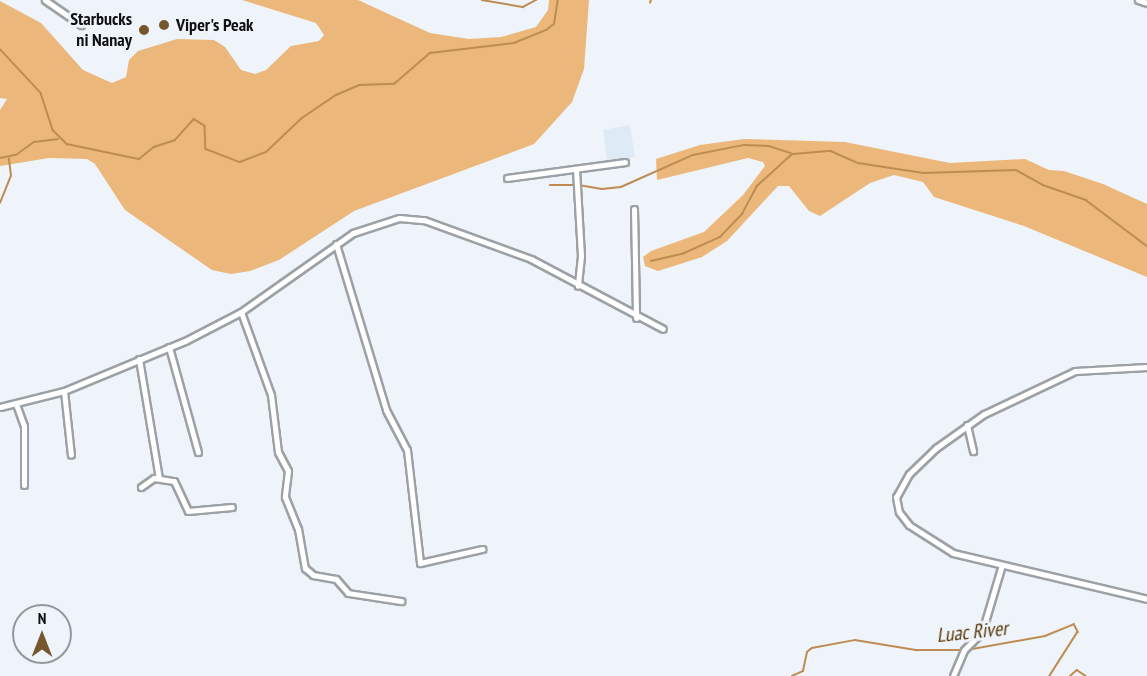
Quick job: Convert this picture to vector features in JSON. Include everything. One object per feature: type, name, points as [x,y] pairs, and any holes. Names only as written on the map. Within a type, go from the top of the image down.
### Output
[{"type":"street","points":[[45,0],[81,25]]},
{"type":"street","points":[[1138,0],[1147,3]]},
{"type":"street","points":[[507,178],[625,162]]},
{"type":"street","points":[[576,169],[581,240],[578,286]]},
{"type":"street","points":[[634,209],[636,318]]},
{"type":"street","points":[[0,407],[64,391],[169,347],[242,312],[336,244],[371,225],[412,218],[509,250],[636,318],[663,329]]},
{"type":"street","points":[[336,244],[386,410],[406,450],[420,563],[482,549]]},
{"type":"street","points":[[242,312],[271,395],[278,452],[288,471],[285,497],[298,530],[305,568],[313,575],[336,579],[348,593],[401,601]]},
{"type":"street","points":[[169,347],[198,452]]},
{"type":"street","points":[[140,359],[159,478]]},
{"type":"street","points":[[1147,367],[1075,371],[967,425],[909,474],[899,489],[897,504],[909,525],[943,548],[1001,568],[1147,599]]},
{"type":"street","points":[[64,391],[71,455]]},
{"type":"street","points":[[16,404],[24,426],[24,485]]},
{"type":"street","points":[[967,425],[973,451]]},
{"type":"street","points":[[141,487],[149,479],[159,478],[178,484],[188,511],[232,507]]},
{"type":"street","points":[[953,676],[964,650],[982,632],[1001,568]]},
{"type":"shaded area","points":[[242,0],[358,0],[430,33],[469,39],[501,37],[536,27],[548,10],[549,0],[589,0],[584,69],[572,102],[534,144],[354,211],[279,260],[250,271],[231,274],[212,270],[125,210],[95,164],[87,159],[49,158],[0,166],[0,110],[7,99],[0,98],[0,1],[41,23],[83,70],[112,83],[126,77],[129,60],[138,51],[177,39],[214,40],[225,47],[241,70],[255,74],[266,70],[291,46],[319,41],[324,35],[316,23]]},
{"type":"shaded area","points":[[630,125],[635,157],[607,160],[603,130]]},
{"type":"shaded area","points":[[744,139],[845,142],[950,163],[1025,159],[1049,170],[1064,171],[1103,184],[1147,204],[1147,277],[1024,226],[934,197],[923,182],[894,175],[870,183],[820,216],[809,211],[789,186],[778,186],[727,241],[702,257],[658,271],[645,266],[643,257],[651,251],[704,232],[743,195],[765,166],[763,162],[748,158],[657,180],[656,159],[700,145]]},
{"type":"waterway","points":[[482,0],[523,7],[536,0]]},
{"type":"waterway","points":[[0,49],[41,93],[53,130],[67,144],[139,159],[154,147],[175,140],[194,119],[205,126],[206,149],[240,162],[266,152],[302,118],[336,95],[359,85],[394,84],[430,53],[514,43],[546,30],[554,24],[558,0]]},
{"type":"waterway","points":[[0,158],[16,155],[34,142],[58,139]]},
{"type":"waterway","points":[[579,185],[602,189],[621,187],[693,155],[744,145],[769,146],[793,154],[831,151],[858,163],[923,173],[1016,170],[1043,185],[1086,200],[1147,246]]},
{"type":"waterway","points":[[651,261],[682,254],[720,237],[742,214],[757,186],[792,154]]},
{"type":"waterway","points":[[0,203],[11,176],[9,159]]},
{"type":"waterway","points":[[550,185],[573,185]]},
{"type":"waterway","name":"Luac River","points":[[967,650],[1045,636],[1074,624],[1078,632],[1050,676]]},
{"type":"waterway","name":"Luac River","points":[[792,676],[803,671],[807,652],[812,648],[855,640],[917,650],[962,650]]},
{"type":"waterway","name":"Luac River","points":[[1070,676],[1077,670],[1086,676]]},
{"type":"place","name":"Viper's Peak","points":[[164,25]]},
{"type":"place","name":"Starbucks ni Nanay","points":[[144,30]]}]
